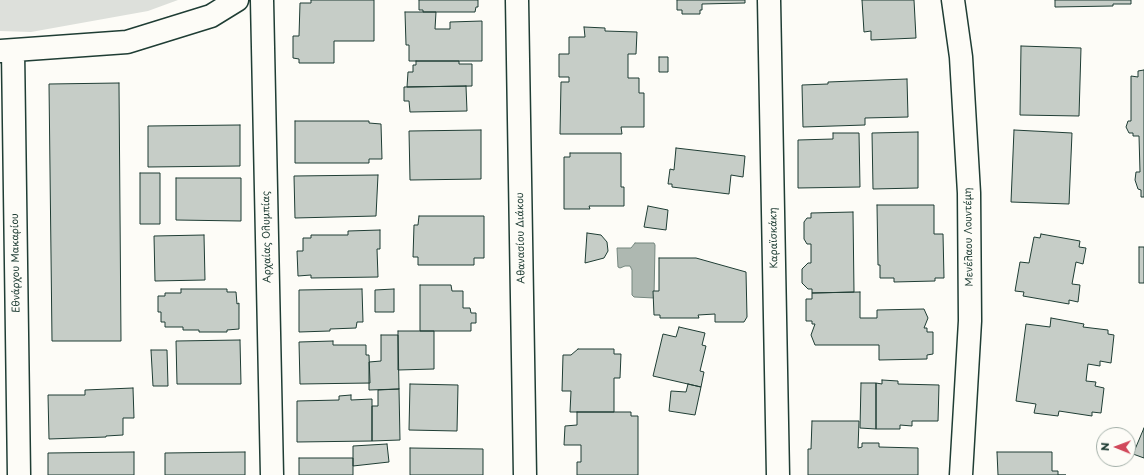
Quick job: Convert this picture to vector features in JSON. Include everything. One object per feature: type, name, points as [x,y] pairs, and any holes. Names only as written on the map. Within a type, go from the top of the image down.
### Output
[{"type":"street","points":[[7,51],[127,42],[211,16],[237,0]]},
{"type":"street","name":"Αρχαίας Ολυμπίας","points":[[262,0],[272,475]]},
{"type":"street","name":"Αθανασίου Διάκου","points":[[517,0],[525,475]]},
{"type":"street","name":"Καραϊσκάκη","points":[[769,0],[778,475]]},
{"type":"street","name":"Μενέλαου Λουντέμη","points":[[953,0],[961,57],[968,192],[970,321],[961,475]]},
{"type":"street","name":"Εθνάρχου Μακαρίου","points":[[7,51],[19,475]]},
{"type":"shaded area","points":[[0,0],[178,0],[148,11],[31,32],[0,31]]},
{"type":"shaded area","points":[[635,243],[654,243],[655,245],[654,298],[634,297],[632,295],[632,270],[630,266],[618,267],[617,248],[631,248]]},
{"type":"building","points":[[311,0],[374,0],[374,41],[334,41],[334,63],[299,63],[299,59],[293,58],[293,36],[299,36],[300,3],[311,3]]},
{"type":"building","points":[[419,0],[478,0],[478,7],[476,7],[475,12],[423,12],[423,10],[419,10]]},
{"type":"building","points":[[677,0],[745,0],[745,3],[702,4],[700,14],[682,14],[682,10],[677,10]]},
{"type":"building","points":[[862,0],[914,0],[916,38],[871,40],[871,31],[864,32]]},
{"type":"building","points":[[1055,0],[1131,0],[1131,4],[1113,4],[1113,6],[1055,7]]},
{"type":"building","points":[[405,12],[436,12],[435,29],[450,29],[450,22],[482,21],[482,61],[409,61],[409,45],[406,45]]},
{"type":"building","points":[[584,27],[605,28],[605,31],[637,32],[636,54],[628,54],[628,78],[639,78],[639,93],[644,93],[644,127],[621,127],[622,134],[560,134],[561,82],[569,82],[569,77],[559,77],[559,54],[569,54],[569,37],[585,37]]},
{"type":"building","points":[[1021,46],[1081,48],[1079,116],[1020,115]]},
{"type":"building","points":[[659,57],[668,57],[668,72],[659,72]]},
{"type":"building","points":[[416,61],[459,61],[459,64],[472,64],[472,86],[407,87],[408,72],[413,72],[413,65],[416,65]]},
{"type":"building","points":[[1144,70],[1144,197],[1141,197],[1141,190],[1138,189],[1135,180],[1136,172],[1140,172],[1139,136],[1133,136],[1133,133],[1129,133],[1126,127],[1128,121],[1131,121],[1131,76],[1138,77],[1138,71]]},
{"type":"building","points":[[907,79],[908,117],[865,118],[865,125],[803,127],[802,85],[828,84],[828,82]]},
{"type":"building","points":[[119,83],[121,341],[52,341],[49,84]]},
{"type":"building","points":[[466,86],[467,111],[410,112],[409,101],[404,101],[404,87]]},
{"type":"building","points":[[295,121],[369,121],[369,123],[381,124],[382,159],[369,159],[369,163],[295,163]]},
{"type":"building","points":[[240,125],[240,166],[148,167],[148,126]]},
{"type":"building","points":[[481,130],[481,179],[410,180],[409,131]]},
{"type":"building","points":[[1014,130],[1072,133],[1069,204],[1011,202]]},
{"type":"building","points":[[918,132],[918,188],[873,189],[872,133]]},
{"type":"building","points":[[833,133],[859,133],[860,187],[798,188],[798,140],[833,139]]},
{"type":"building","points":[[676,148],[745,156],[743,177],[731,175],[729,194],[672,187],[672,184],[668,184],[670,169],[674,170]]},
{"type":"building","points":[[570,153],[621,153],[621,187],[624,187],[624,206],[589,206],[590,209],[564,209],[564,157],[570,157]]},
{"type":"building","points":[[140,173],[160,173],[160,224],[140,224]]},
{"type":"building","points":[[378,175],[376,216],[295,218],[294,176]]},
{"type":"building","points":[[176,178],[241,178],[241,221],[176,220]]},
{"type":"building","points":[[877,205],[934,205],[934,234],[943,234],[944,278],[935,278],[935,281],[894,282],[894,278],[880,278],[880,265],[878,265]]},
{"type":"building","points":[[648,206],[668,210],[666,230],[644,227]]},
{"type":"building","points":[[853,212],[854,292],[812,293],[812,289],[808,289],[802,283],[802,269],[808,263],[811,263],[811,244],[807,244],[804,239],[804,222],[807,218],[811,218],[811,213]]},
{"type":"building","points":[[419,216],[484,216],[484,258],[474,258],[474,265],[418,265],[418,257],[413,257],[414,225],[418,225]]},
{"type":"building","points":[[380,230],[380,249],[377,249],[378,277],[311,278],[311,275],[298,276],[297,251],[303,251],[303,238],[311,238],[311,235],[348,235],[348,231]]},
{"type":"building","points":[[587,233],[601,235],[607,242],[608,251],[604,258],[585,263]]},
{"type":"building","points":[[1041,234],[1080,241],[1079,247],[1086,248],[1083,264],[1076,262],[1072,284],[1080,285],[1078,302],[1069,300],[1069,304],[1023,296],[1024,292],[1015,291],[1020,262],[1029,263],[1034,237],[1040,238]]},
{"type":"building","points":[[204,235],[205,280],[155,281],[154,236]]},
{"type":"building","points":[[1139,247],[1144,247],[1144,283],[1139,283]]},
{"type":"building","points":[[659,258],[696,258],[746,272],[747,317],[744,322],[715,322],[715,314],[698,315],[699,318],[660,318],[660,315],[654,315],[653,291],[659,291]]},
{"type":"building","points":[[420,285],[451,285],[452,291],[463,291],[463,308],[470,308],[471,313],[476,313],[476,323],[471,323],[471,331],[420,331]]},
{"type":"building","points":[[181,289],[227,289],[227,292],[236,292],[237,304],[239,303],[239,329],[227,330],[227,332],[199,332],[199,330],[183,330],[183,327],[165,327],[165,322],[161,322],[161,312],[158,312],[158,296],[165,296],[165,293],[181,293]]},
{"type":"building","points":[[362,289],[363,322],[357,322],[356,328],[299,332],[299,290]]},
{"type":"building","points":[[394,289],[394,312],[375,312],[375,290]]},
{"type":"building","points":[[860,292],[860,318],[877,318],[877,310],[924,309],[928,318],[924,328],[927,328],[927,332],[933,332],[933,354],[927,355],[927,359],[879,360],[879,345],[815,345],[811,335],[815,324],[812,324],[812,321],[806,321],[806,299],[812,299],[812,293]]},
{"type":"building","points":[[1051,318],[1084,324],[1083,327],[1108,330],[1108,334],[1114,335],[1111,363],[1100,361],[1100,366],[1088,364],[1086,381],[1096,382],[1095,386],[1104,388],[1101,413],[1092,412],[1092,416],[1059,411],[1058,416],[1034,413],[1036,404],[1016,401],[1026,324],[1050,327]]},
{"type":"building","points":[[679,327],[705,333],[702,345],[706,346],[700,371],[704,372],[701,387],[653,376],[663,334],[676,337]]},
{"type":"building","points":[[398,331],[434,331],[434,369],[398,370]]},
{"type":"building","points":[[381,335],[398,335],[399,389],[369,390],[369,362],[381,361]]},
{"type":"building","points":[[240,340],[241,384],[177,384],[176,341]]},
{"type":"building","points":[[333,341],[333,345],[366,345],[366,355],[369,355],[370,383],[300,384],[299,342]]},
{"type":"building","points":[[578,349],[614,349],[614,354],[621,354],[620,378],[614,378],[614,412],[570,412],[571,391],[562,391],[563,355],[571,355]]},
{"type":"building","points":[[151,350],[167,350],[168,386],[153,386]]},
{"type":"building","points":[[882,380],[898,381],[898,384],[939,385],[938,421],[912,421],[912,426],[900,425],[900,429],[876,429],[876,383],[882,384]]},
{"type":"building","points":[[861,383],[876,383],[876,429],[860,428]]},
{"type":"building","points":[[410,384],[458,385],[457,431],[409,430]]},
{"type":"building","points":[[688,384],[701,387],[695,415],[669,411],[671,391],[686,392]]},
{"type":"building","points":[[133,388],[134,418],[123,418],[123,435],[49,439],[48,395],[85,395],[85,390]]},
{"type":"building","points":[[399,389],[400,440],[372,441],[372,406],[378,406],[378,390]]},
{"type":"building","points":[[351,395],[351,400],[372,399],[372,441],[297,442],[297,401],[339,400],[339,396]]},
{"type":"building","points":[[577,412],[631,412],[631,416],[638,416],[638,475],[577,475],[577,462],[581,462],[581,445],[564,445],[565,426],[577,425]]},
{"type":"building","points":[[812,421],[859,421],[858,448],[862,447],[862,443],[879,443],[879,447],[918,448],[918,475],[808,475],[808,449],[811,449]]},
{"type":"building","points":[[1144,428],[1144,458],[1136,455],[1136,447]]},
{"type":"building","points":[[387,444],[389,462],[353,466],[353,446]]},
{"type":"building","points":[[410,448],[483,449],[483,475],[410,475]]},
{"type":"building","points":[[134,452],[134,475],[48,475],[48,453]]},
{"type":"building","points":[[245,452],[245,475],[165,475],[165,453]]},
{"type":"building","points":[[997,452],[1052,452],[1052,471],[1058,471],[1058,475],[998,475]]},
{"type":"building","points":[[299,458],[353,458],[353,475],[299,475]]}]
